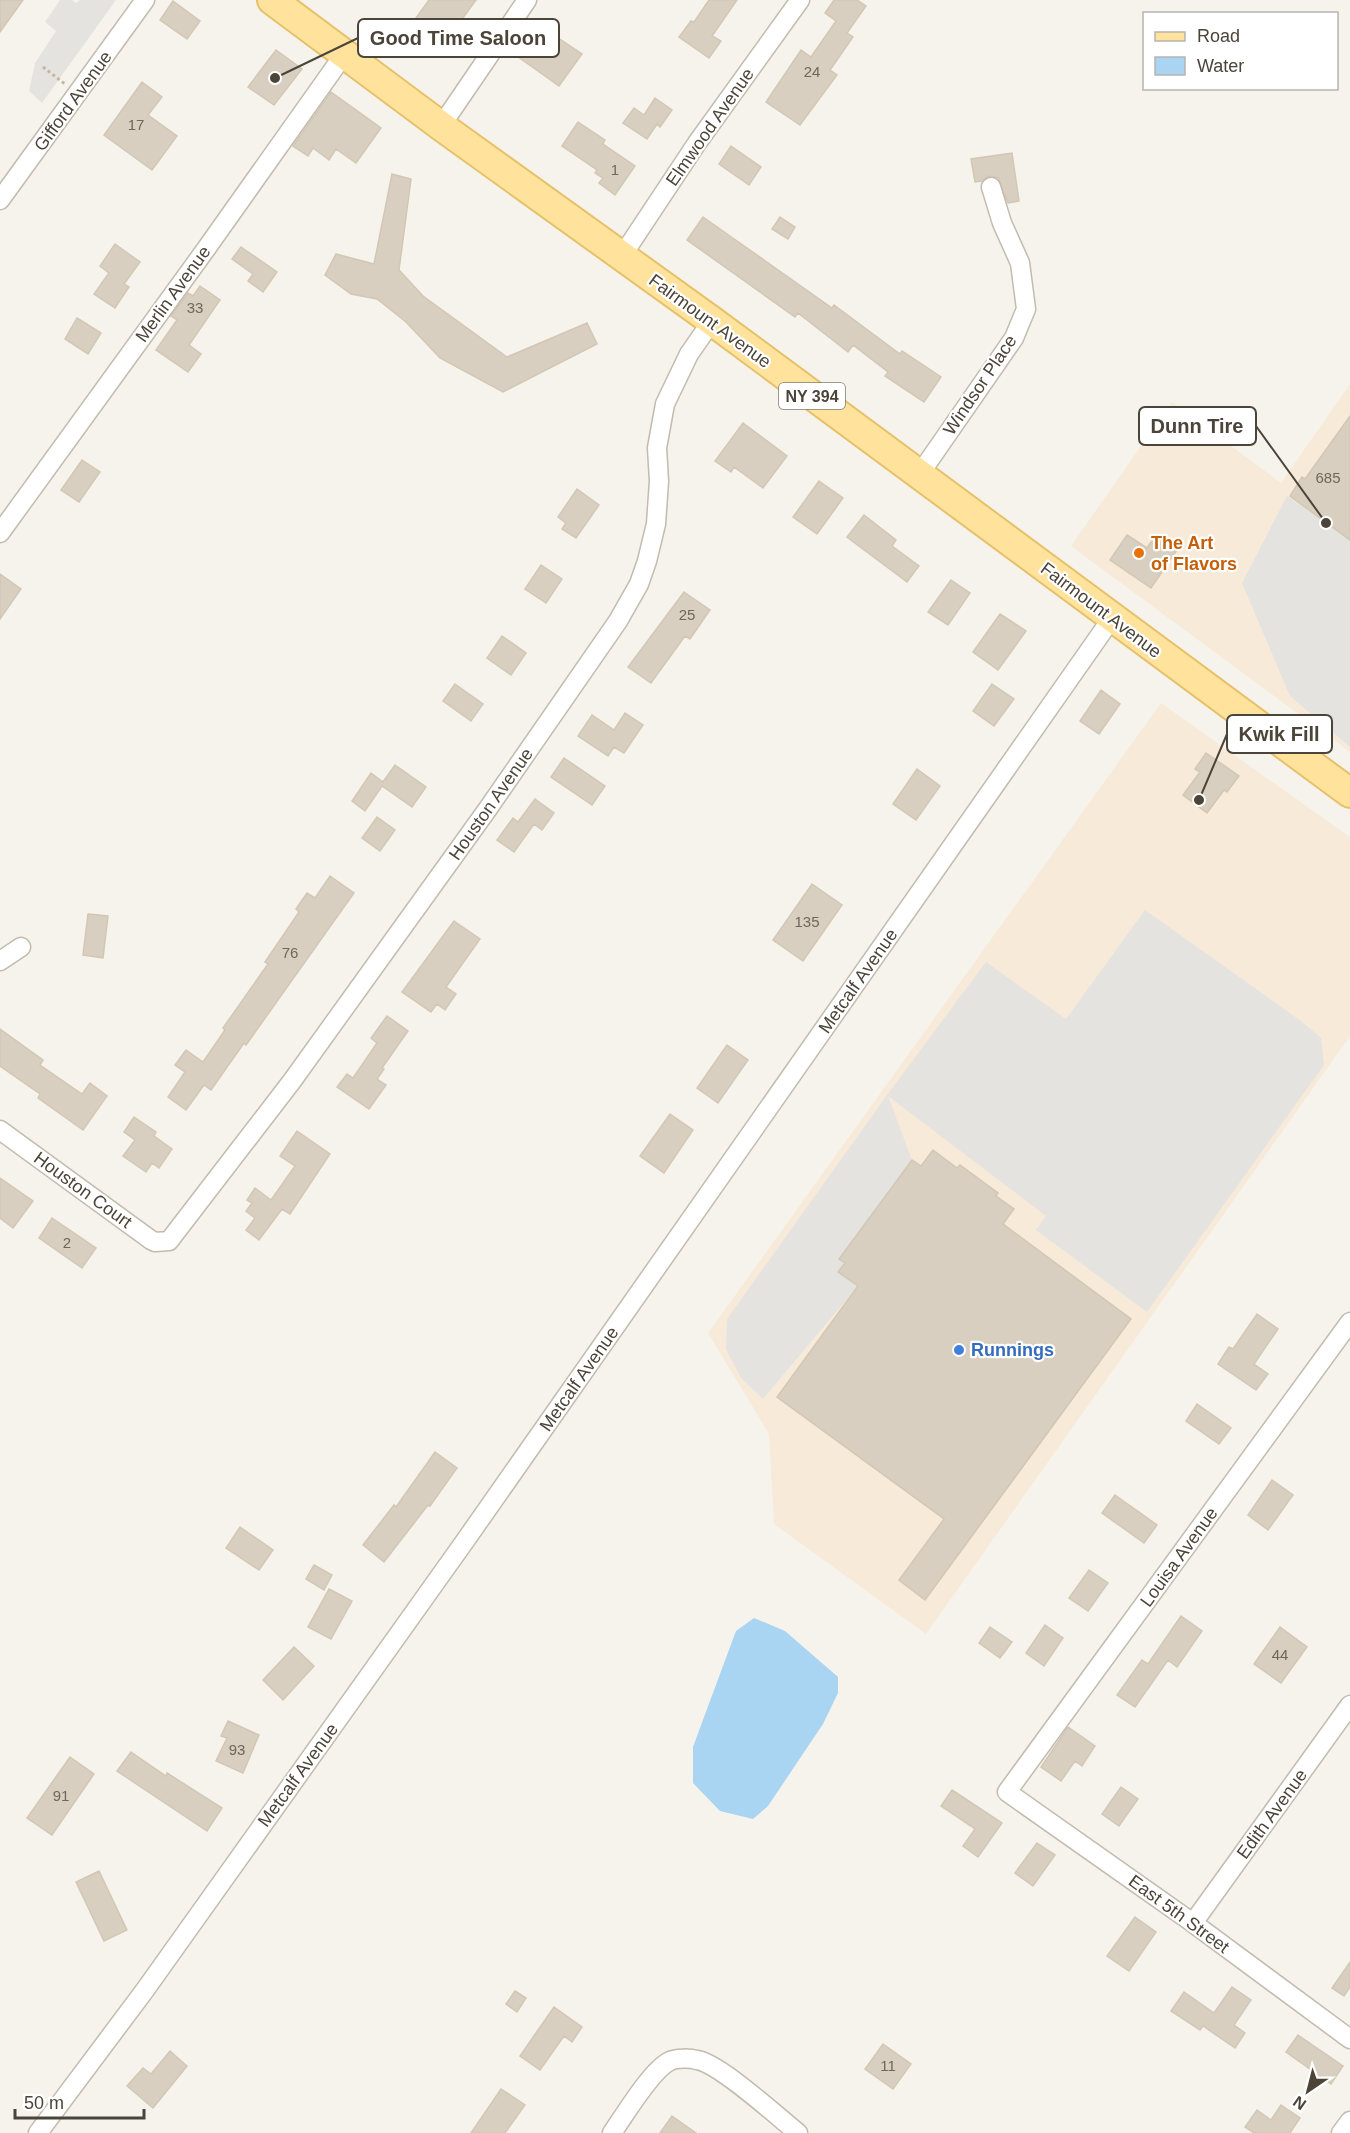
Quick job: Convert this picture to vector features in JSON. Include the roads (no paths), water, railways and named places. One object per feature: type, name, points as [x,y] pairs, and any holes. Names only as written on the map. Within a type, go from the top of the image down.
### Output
[{"type":"main road","name":"Fairmount Avenue","points":[[272,0],[441,126],[712,321],[1350,793]]},
{"type":"street","name":"Gifford Avenue","points":[[0,200],[145,0]]},
{"type":"street","points":[[441,126],[527,0]]},
{"type":"street","name":"Elmwood Avenue","points":[[622,256],[697,143],[800,0]]},
{"type":"street","name":"Merlin Avenue","points":[[0,533],[345,53]]},
{"type":"street","name":"Windsor Place","points":[[920,476],[1014,338],[1026,309],[1020,263],[1002,223],[990,188]]},
{"type":"street","name":"Houston Avenue","points":[[169,1241],[292,1081],[488,810],[618,621],[639,585],[656,524],[659,481],[657,448],[665,404],[689,354],[712,321]]},
{"type":"street","name":"Metcalf Avenue","points":[[38,2133],[145,1990],[465,1541],[1112,618]]},
{"type":"street","points":[[0,961],[21,947]]},
{"type":"street","name":"Houston Court","points":[[0,1130],[151,1240],[169,1241]]},
{"type":"street","name":"Louisa Avenue","points":[[1007,1791],[1350,1322]]},
{"type":"street","name":"Edith Avenue","points":[[1193,1923],[1350,1705]]},
{"type":"street","name":"East 5th Street","points":[[1007,1791],[1193,1923],[1350,2039]]},
{"type":"street","points":[[612,2133],[656,2072],[670,2061],[678,2060],[699,2060],[722,2072],[798,2133]]},
{"type":"street","points":[[1341,2133],[1350,2121]]},
{"type":"water","points":[[754,1618],[785,1631],[838,1677],[838,1693],[823,1724],[768,1806],[753,1819],[720,1811],[693,1783],[693,1747],[736,1631]]},
{"type":"place","name":"Good Time Saloon","points":[[275,78]]},
{"type":"place","name":"Dunn Tire","points":[[1326,523]]},
{"type":"place","name":"The Art of Flavors","points":[[1139,553]]},
{"type":"place","name":"Kwik Fill","points":[[1199,800]]},
{"type":"place","name":"Runnings","points":[[959,1350]]}]
